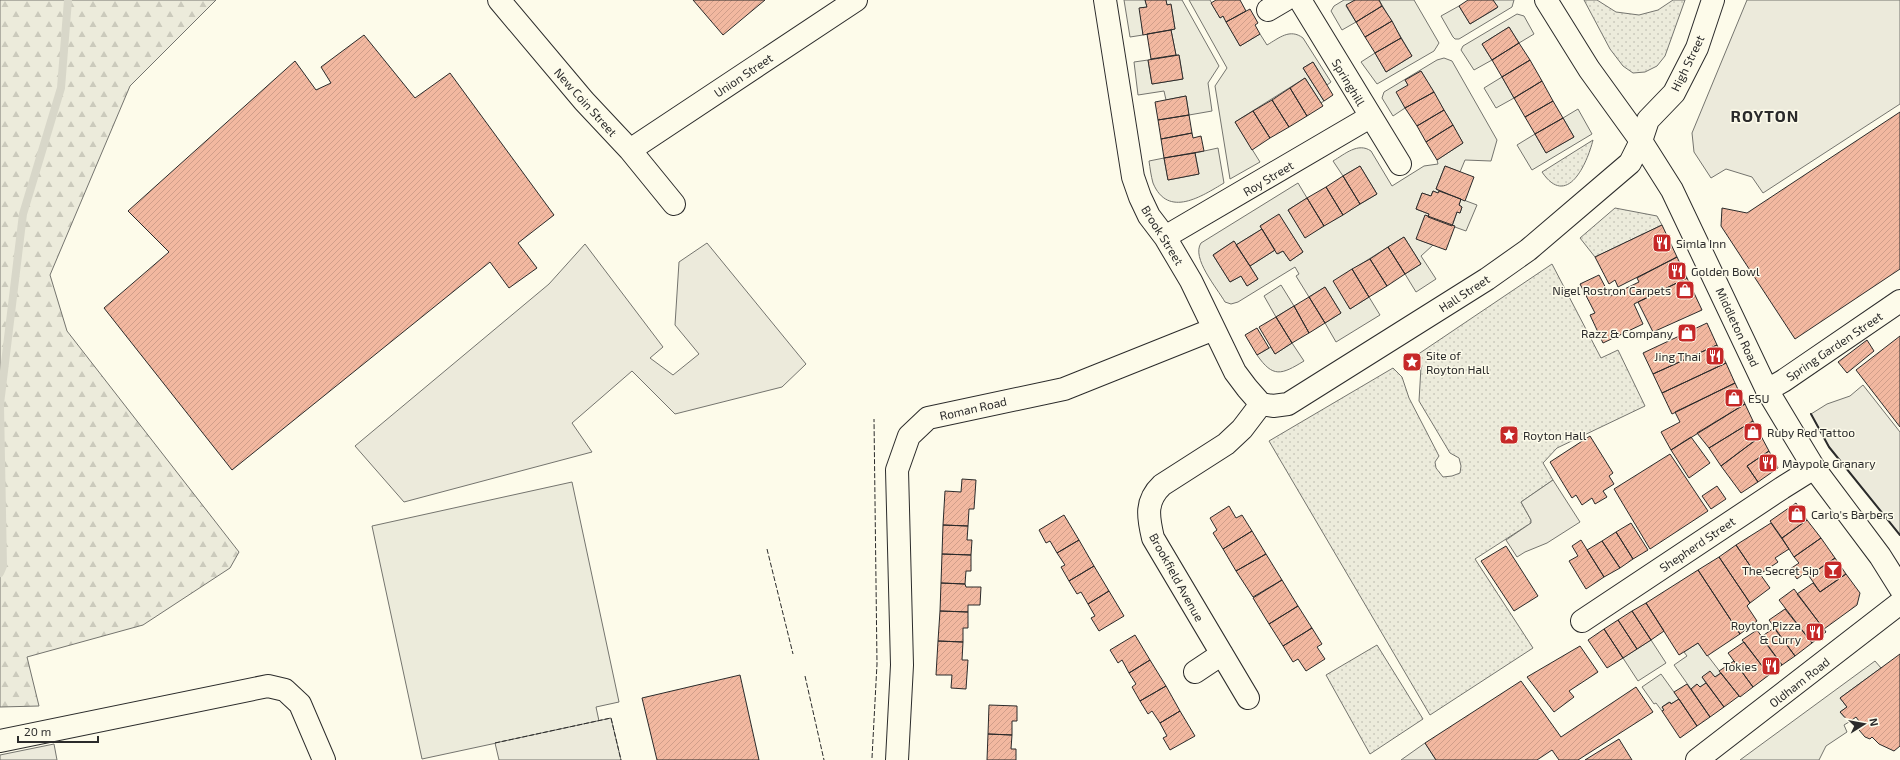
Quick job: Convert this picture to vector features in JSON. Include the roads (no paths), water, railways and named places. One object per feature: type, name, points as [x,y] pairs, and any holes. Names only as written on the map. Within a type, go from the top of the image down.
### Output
[{"type":"street","name":"New Coin Street","points":[[499,0],[584,101],[630,150],[674,204]]},
{"type":"street","name":"Union Street","points":[[630,150],[856,0]]},
{"type":"street","name":"Brook Street","points":[[1106,0],[1133,177],[1140,197],[1149,216],[1165,237],[1190,281],[1235,372],[1261,404]]},
{"type":"street","name":"Springhill","points":[[1300,0],[1400,164]]},
{"type":"street","name":"Middleton Road","points":[[1546,0],[1589,69],[1641,141],[1672,190],[1767,390],[1814,468],[1880,556],[1900,588]]},
{"type":"street","name":"High Street","points":[[1641,141],[1648,120],[1674,93],[1697,48],[1713,0]]},
{"type":"street","name":"Roy Street","points":[[1165,237],[1370,116]]},
{"type":"street","name":"Hall Street","points":[[1261,404],[1273,406],[1288,404],[1488,279],[1528,250],[1630,163],[1641,141]]},
{"type":"street","name":"Spring Garden Street","points":[[1767,390],[1783,381],[1900,301]]},
{"type":"street","name":"Roman Road","points":[[897,760],[902,664],[897,470],[909,436],[928,418],[1064,389],[1214,329]]},
{"type":"street","name":"Brookfield Avenue","points":[[1248,698],[1153,538],[1148,519],[1154,493],[1162,484],[1226,444],[1242,429],[1261,404]]},
{"type":"street","name":"Shepherd Street","points":[[1582,621],[1814,468]]},
{"type":"street","name":"Oldham Road","points":[[1697,760],[1900,603]]},
{"type":"street","points":[[1195,672],[1222,654]]},
{"type":"street","points":[[0,741],[268,686],[285,690],[300,704],[324,760]]},
{"type":"waterway","points":[[0,404],[23,214],[61,88],[68,0]]},
{"type":"waterway","points":[[0,406],[3,566],[0,573]]},
{"type":"place","name":"Simla Inn","points":[[1662,243]]},
{"type":"place","name":"Golden Bowl","points":[[1677,271]]},
{"type":"place","name":"Nigel Rostron Carpets","points":[[1685,290]]},
{"type":"place","name":"Razz & Company","points":[[1687,333]]},
{"type":"place","name":"Jing Thai","points":[[1715,356]]},
{"type":"place","name":"Site of Royton Hall","points":[[1412,362]]},
{"type":"place","name":"ESU","points":[[1734,398]]},
{"type":"place","name":"Ruby Red Tattoo","points":[[1753,432]]},
{"type":"place","name":"Royton Hall","points":[[1509,435]]},
{"type":"place","name":"Maypole Granary","points":[[1768,463]]},
{"type":"place","name":"Carlo's Barbers","points":[[1797,514]]},
{"type":"place","name":"The Secret Sip","points":[[1833,570]]},
{"type":"place","name":"Royton Pizza & Curry","points":[[1815,632]]},
{"type":"place","name":"Tokies","points":[[1771,666]]},
{"type":"district","name":"ROYTON","points":[[1765,115]]}]
